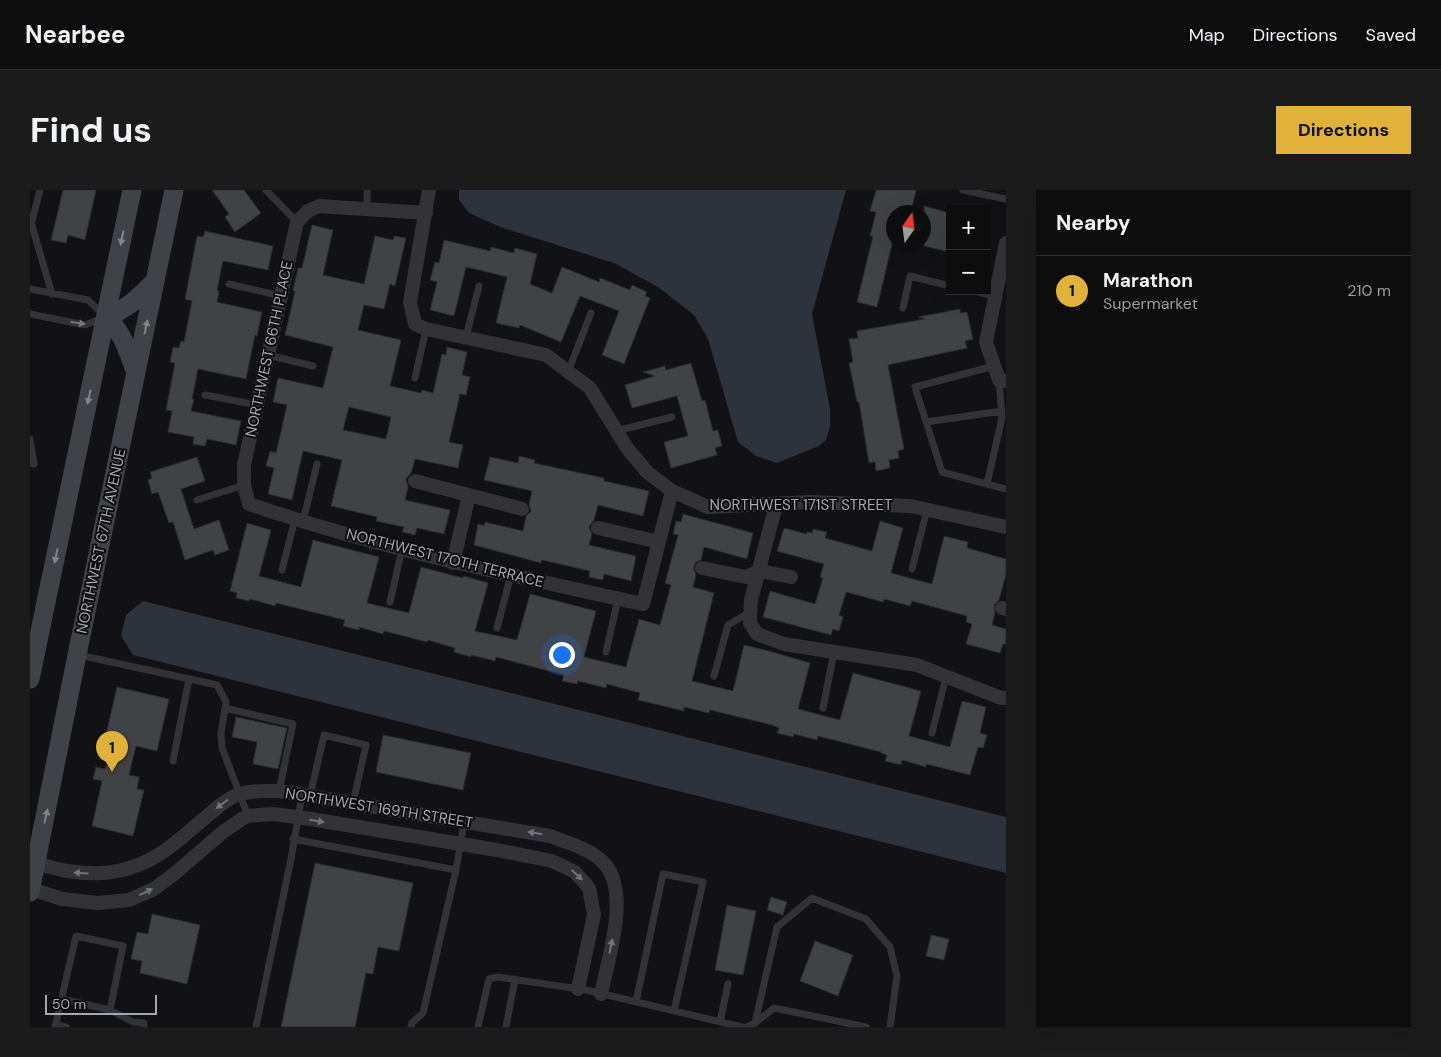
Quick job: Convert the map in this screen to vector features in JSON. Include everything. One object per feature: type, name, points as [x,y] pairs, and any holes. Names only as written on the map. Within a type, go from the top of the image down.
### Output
[{"type":"main road","points":[[30,678],[132,190]]},
{"type":"main road","name":"NORTHWEST 67TH AVENUE","points":[[30,891],[174,190]]},
{"type":"main road","points":[[106,317],[121,312],[155,280]]},
{"type":"main road","points":[[106,317],[121,334],[136,374]]},
{"type":"street","points":[[426,329],[415,324],[410,302],[429,190]]},
{"type":"street","points":[[297,222],[308,211],[319,206],[426,213]]},
{"type":"street","name":"NORTHWEST 66TH PLACE","points":[[249,504],[244,485],[244,465],[297,222]]},
{"type":"street","points":[[1003,381],[994,366],[986,342],[995,296],[1002,279],[1006,243]]},
{"type":"street","name":"NORTHWEST 171ST STREET","points":[[426,329],[546,355],[590,388],[627,448],[647,472],[672,491],[708,507],[810,502],[910,506],[1006,527]]},
{"type":"street","points":[[415,481],[522,509]]},
{"type":"street","points":[[598,528],[659,542],[672,491]]},
{"type":"street","points":[[453,563],[469,495]]},
{"type":"street","name":"NORTHWEST 17OTH TERRACE","points":[[249,504],[453,563],[643,604],[659,542]]},
{"type":"street","points":[[776,505],[751,600],[750,623],[757,634],[784,644],[917,665],[1001,698],[1006,698]]},
{"type":"street","points":[[702,568],[746,577],[760,571],[790,577]]},
{"type":"street","name":"NORTHWEST 169TH STREET","points":[[36,863],[59,871],[78,873],[104,873],[131,868],[159,855],[225,801],[240,794],[256,791],[279,791],[550,836],[584,848],[603,862],[615,883],[617,902],[615,930],[601,994]]},
{"type":"street","name":"NORTHWEST 169TH STREET","points":[[30,891],[62,899],[98,902],[129,900],[154,888],[174,874],[223,832],[248,816],[274,814],[552,861],[575,872],[589,888],[594,915],[578,989]]},
{"type":"lane","points":[[40,190],[31,220],[52,294]]},
{"type":"lane","points":[[266,190],[297,222]]},
{"type":"lane","points":[[367,190],[367,209]]},
{"type":"lane","points":[[963,190],[991,193],[1006,199]]},
{"type":"lane","points":[[903,308],[910,276],[946,285]]},
{"type":"lane","points":[[229,284],[281,296]]},
{"type":"lane","points":[[466,338],[478,286]]},
{"type":"lane","points":[[30,289],[88,300],[106,317],[85,326],[30,314]]},
{"type":"lane","points":[[991,295],[995,296]]},
{"type":"lane","points":[[568,372],[591,313]]},
{"type":"lane","points":[[415,378],[426,329]]},
{"type":"lane","points":[[268,356],[313,366]]},
{"type":"lane","points":[[994,366],[915,387],[942,472],[1006,489]]},
{"type":"lane","points":[[987,484],[1002,418],[1003,381]]},
{"type":"lane","points":[[205,395],[257,405]]},
{"type":"lane","points":[[926,422],[1002,410]]},
{"type":"lane","points":[[616,431],[672,417]]},
{"type":"lane","points":[[30,439],[34,464],[30,463]]},
{"type":"lane","points":[[282,570],[317,464]]},
{"type":"lane","points":[[197,500],[244,485]]},
{"type":"lane","points":[[912,569],[927,510]]},
{"type":"lane","points":[[390,602],[402,549]]},
{"type":"lane","points":[[497,628],[510,576]]},
{"type":"lane","points":[[606,652],[618,599]]},
{"type":"lane","points":[[714,676],[728,624],[750,612]]},
{"type":"lane","points":[[822,708],[834,652]]},
{"type":"lane","points":[[77,655],[217,685],[226,702],[221,733],[222,748],[248,816]]},
{"type":"lane","points":[[932,733],[946,676]]},
{"type":"lane","points":[[173,761],[189,679]]},
{"type":"lane","points":[[225,708],[294,724],[279,791]]},
{"type":"lane","points":[[256,1027],[291,859],[297,818],[306,796],[324,735],[366,745],[353,804]]},
{"type":"lane","points":[[412,1027],[412,1022],[423,1013],[456,870],[464,822]]},
{"type":"lane","points":[[293,839],[456,870]]},
{"type":"lane","points":[[636,1002],[662,874],[702,882],[674,1011]]},
{"type":"lane","points":[[755,1023],[778,927],[812,898],[866,919],[890,947],[897,976],[890,1027]]},
{"type":"lane","points":[[66,1027],[56,1026],[76,936],[123,946],[110,1010]]},
{"type":"lane","points":[[478,1027],[489,979],[498,976],[578,989],[742,1027]]},
{"type":"lane","points":[[506,1027],[515,979]]},
{"type":"lane","points":[[720,1022],[728,984]]},
{"type":"lane","points":[[62,999],[110,1010],[133,1024],[144,1025]]},
{"type":"lane","points":[[747,1027],[774,1008],[866,1027]]},
{"type":"shaded area","points":[[459,190],[846,190],[812,314],[830,409],[830,427],[826,440],[819,446],[777,463],[756,456],[738,442],[708,339],[694,315],[658,287],[614,263],[500,227],[469,213],[459,200]]},
{"type":"shaded area","points":[[143,601],[1006,817],[1006,873],[133,655],[121,636],[126,615]]},
{"type":"building","points":[[63,190],[96,190],[85,240],[68,235],[66,243],[51,240]]},
{"type":"building","points":[[212,190],[244,190],[261,213],[235,232],[225,217],[229,214]]},
{"type":"building","points":[[876,190],[916,190],[913,205],[886,205],[886,250],[891,250],[877,307],[857,302],[873,236],[870,236],[876,212],[870,211]]},
{"type":"building","points":[[931,208],[946,212],[946,251],[931,248]]},
{"type":"building","points":[[312,225],[333,230],[323,275],[364,284],[375,236],[393,240],[394,236],[406,238],[395,286],[390,284],[384,309],[364,305],[358,330],[401,340],[390,386],[421,393],[422,390],[433,393],[442,354],[446,355],[447,347],[467,352],[462,375],[470,377],[466,395],[460,394],[449,442],[463,445],[458,468],[415,459],[411,473],[406,479],[408,487],[405,500],[450,510],[444,534],[417,528],[415,535],[402,532],[404,527],[376,521],[377,517],[331,506],[342,460],[303,451],[292,500],[268,494],[274,468],[266,466],[270,451],[276,453],[287,405],[273,402],[278,378],[323,388],[333,347],[285,335],[298,268],[302,268]],"holes":[[[349,407],[391,417],[386,439],[343,430]]]},
{"type":"building","points":[[205,231],[273,246],[268,270],[223,261],[217,290],[219,291],[217,302],[262,312],[246,379],[198,369],[192,399],[194,399],[191,411],[241,421],[236,445],[207,439],[205,446],[193,444],[194,437],[168,432],[172,411],[166,410],[175,363],[170,362],[173,347],[179,348],[181,341],[184,342],[192,301],[185,299],[197,236],[203,237]]},
{"type":"building","points":[[444,240],[490,251],[491,247],[514,253],[515,248],[537,254],[530,284],[552,293],[562,267],[599,282],[600,278],[630,290],[632,285],[647,292],[645,296],[650,298],[624,364],[602,355],[619,311],[580,296],[561,342],[520,325],[519,328],[496,323],[507,277],[479,270],[466,267],[454,316],[430,310],[437,282],[430,280],[435,262],[439,263]]},
{"type":"building","points":[[960,309],[960,313],[967,312],[973,339],[965,341],[967,348],[888,365],[904,449],[898,451],[899,458],[889,460],[890,468],[876,471],[875,462],[869,463],[859,402],[857,402],[849,363],[853,362],[849,339],[858,338],[857,331],[925,319],[918,317]]},
{"type":"building","points":[[691,363],[702,401],[705,400],[713,431],[718,430],[722,446],[715,448],[717,455],[671,468],[664,442],[688,436],[677,396],[632,408],[625,385],[655,376],[643,372],[665,366],[666,370]]},
{"type":"building","points":[[519,456],[535,460],[534,463],[604,478],[604,481],[649,491],[643,516],[598,505],[594,520],[589,527],[592,534],[589,545],[636,556],[631,581],[604,574],[603,580],[589,577],[590,571],[542,560],[541,563],[474,545],[478,524],[484,526],[485,522],[523,531],[526,516],[531,511],[529,504],[532,491],[484,480],[490,457],[518,463]]},
{"type":"building","points":[[197,457],[205,481],[181,489],[194,529],[219,520],[229,550],[215,555],[213,550],[185,560],[173,522],[169,523],[158,492],[152,494],[148,480],[152,478],[150,472]]},
{"type":"building","points":[[683,514],[753,533],[747,559],[704,547],[701,560],[696,562],[694,566],[696,575],[693,587],[714,593],[692,681],[733,691],[744,645],[769,651],[810,663],[798,709],[840,720],[853,673],[921,691],[909,736],[950,747],[962,701],[986,707],[980,733],[987,735],[983,748],[978,747],[970,775],[926,764],[926,767],[902,760],[901,765],[885,761],[887,755],[881,752],[818,736],[817,740],[794,734],[793,737],[777,733],[779,728],[772,725],[710,710],[709,713],[684,707],[684,711],[638,700],[640,693],[607,684],[606,688],[578,681],[577,684],[562,681],[564,675],[496,657],[495,661],[471,655],[471,657],[454,652],[455,648],[428,640],[427,642],[384,631],[383,634],[359,627],[359,630],[343,626],[345,620],[276,603],[275,606],[250,599],[249,601],[236,598],[237,593],[230,591],[247,523],[271,530],[259,576],[301,587],[313,540],[379,557],[367,603],[409,613],[421,567],[463,578],[464,576],[488,583],[475,631],[517,640],[530,594],[596,611],[584,657],[626,667],[639,619],[660,625],[671,585],[665,583],[678,535],[673,534],[676,521],[681,522]]},
{"type":"building","points":[[880,521],[903,528],[891,573],[932,584],[944,536],[968,542],[967,548],[1006,559],[1006,574],[999,600],[994,605],[995,613],[992,625],[1006,629],[1006,644],[1003,644],[1000,653],[966,644],[972,624],[966,622],[967,616],[912,601],[910,606],[884,599],[883,602],[846,592],[839,615],[843,617],[839,631],[833,629],[831,635],[763,617],[770,591],[815,604],[823,578],[820,577],[824,564],[777,551],[784,528],[806,534],[807,532],[812,533],[813,529],[827,532],[825,538],[872,551]]},
{"type":"building","points":[[117,687],[169,699],[157,751],[136,746],[129,775],[139,777],[137,789],[144,790],[133,836],[92,826],[102,781],[93,779],[96,767],[105,769],[112,741],[105,739]]},
{"type":"building","points":[[236,717],[287,728],[278,769],[253,764],[257,742],[232,737]]},
{"type":"building","points":[[383,735],[471,753],[463,790],[376,772]]},
{"type":"building","points":[[315,863],[413,883],[399,951],[378,947],[373,974],[366,973],[355,1027],[281,1027]]},
{"type":"building","points":[[771,897],[787,902],[783,915],[767,910]]},
{"type":"building","points":[[727,905],[756,911],[743,975],[715,970]]},
{"type":"building","points":[[152,914],[200,925],[187,984],[140,973],[142,961],[131,959],[137,932],[148,934]]},
{"type":"building","points":[[931,935],[949,939],[944,960],[926,956]]},
{"type":"building","points":[[815,941],[853,955],[838,996],[800,981]]},
{"type":"place","name":"Marathon","points":[[112,772]]}]
